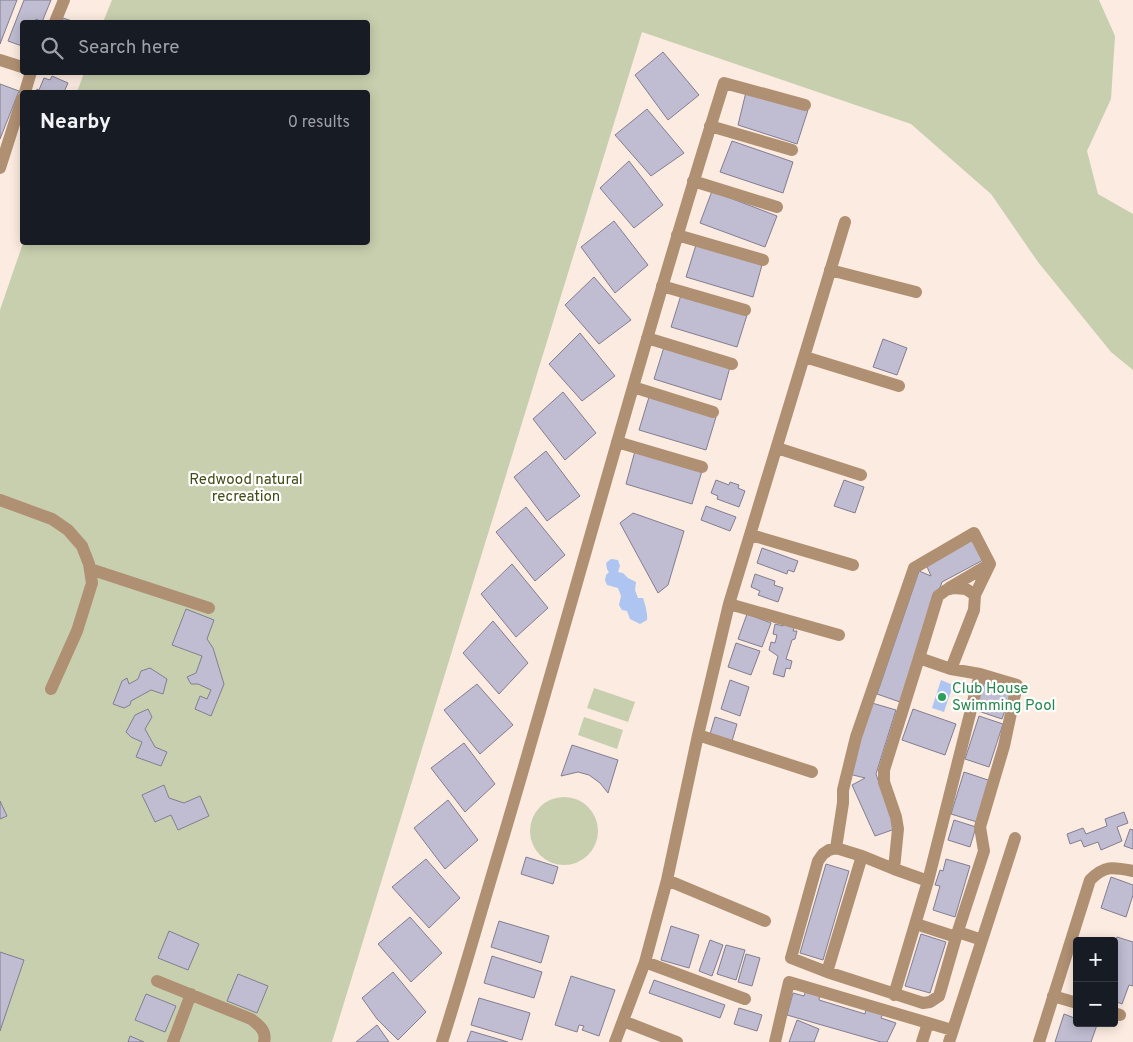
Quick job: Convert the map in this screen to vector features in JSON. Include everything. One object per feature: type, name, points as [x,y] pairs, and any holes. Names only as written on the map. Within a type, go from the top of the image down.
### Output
[{"type":"street","points":[[56,20],[64,0]]},
{"type":"street","points":[[0,60],[20,66]]},
{"type":"street","points":[[26,90],[30,75]]},
{"type":"street","points":[[442,1042],[542,707],[662,286],[724,83],[805,105]]},
{"type":"street","points":[[0,168],[20,105]]},
{"type":"street","points":[[710,126],[792,150]]},
{"type":"street","points":[[693,181],[777,206]]},
{"type":"street","points":[[615,1042],[645,962],[667,880],[698,735],[729,604],[845,222]]},
{"type":"street","points":[[677,235],[763,260]]},
{"type":"street","points":[[830,270],[916,292]]},
{"type":"street","points":[[662,286],[745,310]]},
{"type":"street","points":[[647,338],[732,364]]},
{"type":"street","points":[[805,357],[899,386]]},
{"type":"street","points":[[633,387],[713,412]]},
{"type":"street","points":[[617,442],[702,467]]},
{"type":"street","points":[[777,448],[861,475]]},
{"type":"street","points":[[0,500],[52,519],[68,530],[82,546],[90,569],[92,583],[77,631],[51,689]]},
{"type":"street","points":[[836,848],[843,803],[843,790],[856,737],[914,568],[974,533],[990,564]]},
{"type":"street","points":[[751,535],[853,565]]},
{"type":"street","points":[[894,869],[898,829],[894,808],[884,782],[884,770],[938,596],[990,564]]},
{"type":"street","points":[[952,669],[974,610],[975,595],[990,564]]},
{"type":"street","points":[[90,569],[209,608]]},
{"type":"street","points":[[947,590],[954,588],[966,589],[975,595]]},
{"type":"street","points":[[729,604],[839,635]]},
{"type":"street","points":[[919,658],[952,669],[980,674],[1016,685],[1004,746],[980,826],[984,851],[939,996],[923,1004],[791,958],[818,861],[829,850],[836,848],[862,856],[928,881]]},
{"type":"street","points":[[894,994],[928,881],[980,674]]},
{"type":"street","points":[[698,735],[812,772]]},
{"type":"street","points":[[775,1042],[789,982],[928,1022],[950,1036],[1014,838]]},
{"type":"street","points":[[827,972],[862,856]]},
{"type":"street","points":[[1038,1042],[1090,880],[1098,872],[1114,867],[1133,871]]},
{"type":"street","points":[[667,880],[765,921]]},
{"type":"street","points":[[916,924],[982,940]]},
{"type":"street","points":[[645,962],[745,999]]},
{"type":"street","points":[[157,981],[251,1019],[262,1027],[265,1037],[264,1042]]},
{"type":"street","points":[[173,1042],[191,994]]},
{"type":"street","points":[[1053,996],[1073,1002]]},
{"type":"street","points":[[623,1021],[677,1042]]},
{"type":"street","points":[[922,1042],[928,1022]]},
{"type":"green space","name":"Redwood natural recreation","points":[[112,0],[1099,0],[1115,36],[1111,99],[1087,151],[1098,194],[1133,214],[1133,370],[1111,352],[1038,262],[991,194],[911,124],[642,32],[332,1042],[0,1042],[0,310],[22,245],[370,245],[370,90],[78,90],[83,75],[370,75],[370,20],[104,20]]},
{"type":"green space","points":[[594,688],[635,702],[628,722],[587,708]]},
{"type":"green space","points":[[584,717],[623,730],[617,749],[578,735]]},
{"type":"green space","points":[[564,797],[577,800],[588,807],[595,818],[598,831],[595,844],[588,855],[577,862],[564,865],[551,862],[540,855],[533,844],[530,831],[533,818],[540,807],[551,800]]},
{"type":"water","points":[[611,559],[618,560],[620,566],[618,572],[623,573],[636,582],[635,590],[638,598],[643,598],[647,615],[647,620],[640,624],[630,619],[627,611],[622,610],[619,605],[621,596],[618,588],[607,585],[605,580],[609,572],[606,563]]},
{"type":"water","name":"Club House Swimming Pool","points":[[941,680],[953,685],[944,712],[932,708]]},
{"type":"building","points":[[0,0],[17,0],[0,44]]},
{"type":"building","points":[[24,0],[51,0],[43,20],[20,20],[20,45],[8,41]]},
{"type":"building","points":[[663,52],[699,95],[668,120],[635,75]]},
{"type":"building","points":[[52,76],[68,83],[65,90],[39,90],[44,78],[50,80]]},
{"type":"building","points":[[0,84],[19,91],[0,139]]},
{"type":"building","points":[[746,92],[808,110],[797,144],[738,125]]},
{"type":"building","points":[[647,109],[684,153],[651,176],[615,135]]},
{"type":"building","points":[[732,141],[793,162],[783,193],[720,172]]},
{"type":"building","points":[[629,161],[663,205],[634,228],[600,188]]},
{"type":"building","points":[[712,191],[777,216],[765,247],[700,223]]},
{"type":"building","points":[[614,221],[648,265],[615,293],[581,247]]},
{"type":"building","points":[[696,245],[762,265],[753,297],[686,277]]},
{"type":"building","points":[[594,277],[631,320],[599,344],[565,305]]},
{"type":"building","points":[[681,295],[747,315],[737,347],[671,327]]},
{"type":"building","points":[[580,333],[615,376],[582,401],[549,364]]},
{"type":"building","points":[[883,339],[907,348],[897,375],[873,367]]},
{"type":"building","points":[[664,347],[730,367],[721,400],[654,379]]},
{"type":"building","points":[[563,392],[596,433],[565,460],[533,419]]},
{"type":"building","points":[[649,397],[716,417],[706,450],[639,430]]},
{"type":"building","points":[[546,451],[580,496],[547,521],[514,477]]},
{"type":"building","points":[[635,451],[702,471],[692,504],[626,484]]},
{"type":"building","points":[[716,480],[729,485],[730,482],[739,485],[738,488],[745,491],[739,507],[717,499],[718,496],[711,493]]},
{"type":"building","points":[[844,480],[864,487],[855,513],[834,506]]},
{"type":"building","points":[[706,506],[736,517],[730,531],[701,520]]},
{"type":"building","points":[[526,507],[565,555],[535,581],[496,532]]},
{"type":"building","points":[[633,513],[684,531],[668,585],[658,593],[620,523]]},
{"type":"building","points":[[974,537],[985,559],[942,582],[900,702],[877,694],[919,571],[931,576],[925,562]]},
{"type":"building","points":[[762,548],[798,561],[794,572],[788,570],[787,574],[757,563]]},
{"type":"building","points":[[512,564],[548,608],[516,637],[481,594]]},
{"type":"building","points":[[755,574],[775,581],[774,585],[783,588],[778,602],[758,595],[760,591],[751,587]]},
{"type":"building","points":[[186,609],[214,620],[207,639],[213,648],[224,684],[211,716],[195,709],[200,696],[207,699],[211,690],[198,684],[191,684],[187,677],[196,673],[202,656],[172,645]]},
{"type":"building","points":[[747,614],[771,623],[762,647],[738,639]]},
{"type":"building","points":[[493,621],[528,663],[499,694],[463,653]]},
{"type":"building","points":[[784,622],[795,625],[793,631],[797,631],[786,659],[792,661],[790,669],[786,668],[784,677],[773,674],[778,656],[769,650],[771,642],[775,643],[777,635],[773,634],[775,624],[783,626]]},
{"type":"building","points":[[736,643],[760,651],[751,675],[728,667]]},
{"type":"building","points":[[150,668],[167,679],[163,694],[151,690],[131,701],[130,705],[124,708],[113,704],[122,681],[127,678],[129,684],[138,679],[141,671]]},
{"type":"building","points":[[986,678],[1013,686],[1002,719],[975,710]]},
{"type":"building","points":[[730,680],[749,687],[740,716],[721,709]]},
{"type":"building","points":[[477,684],[513,725],[480,754],[444,710]]},
{"type":"building","points":[[872,703],[896,710],[876,774],[895,829],[875,836],[852,785],[865,778],[849,774]]},
{"type":"building","points":[[148,709],[152,717],[145,729],[155,747],[167,752],[161,766],[136,757],[142,742],[131,737],[126,732],[135,715]]},
{"type":"building","points":[[913,709],[956,724],[945,755],[902,740]]},
{"type":"building","points":[[979,716],[1003,724],[989,767],[965,759]]},
{"type":"building","points":[[715,717],[737,724],[732,741],[710,734]]},
{"type":"building","points":[[464,743],[495,784],[465,812],[431,768]]},
{"type":"building","points":[[572,745],[618,760],[608,793],[600,783],[589,775],[578,772],[561,776]]},
{"type":"building","points":[[964,772],[991,781],[977,822],[951,814]]},
{"type":"building","points":[[164,785],[169,798],[184,803],[200,796],[209,816],[178,830],[171,815],[155,822],[142,795]]},
{"type":"building","points":[[448,800],[478,840],[445,869],[414,828]]},
{"type":"building","points":[[0,801],[7,816],[0,819]]},
{"type":"building","points":[[1124,812],[1128,823],[1117,827],[1122,841],[1101,850],[1098,842],[1084,847],[1081,840],[1070,844],[1067,834],[1083,828],[1086,834],[1107,826],[1105,819]]},
{"type":"building","points":[[954,820],[976,827],[970,847],[948,840]]},
{"type":"building","points":[[1130,829],[1133,830],[1133,849],[1124,846]]},
{"type":"building","points":[[526,857],[558,867],[553,884],[521,874]]},
{"type":"building","points":[[426,859],[460,898],[429,928],[392,887]]},
{"type":"building","points":[[946,859],[970,866],[955,917],[933,910],[940,886],[935,885],[940,870],[943,871]]},
{"type":"building","points":[[826,864],[849,871],[823,960],[800,953]]},
{"type":"building","points":[[1111,877],[1133,885],[1133,895],[1126,917],[1101,908]]},
{"type":"building","points":[[410,917],[442,953],[411,982],[378,944]]},
{"type":"building","points":[[499,921],[549,936],[541,963],[491,947]]},
{"type":"building","points":[[671,926],[699,935],[689,968],[661,960]]},
{"type":"building","points":[[169,931],[199,944],[188,970],[158,958]]},
{"type":"building","points":[[921,934],[946,942],[930,993],[905,986]]},
{"type":"building","points":[[1118,937],[1133,942],[1133,986],[1129,985],[1122,1004],[1118,1002]]},
{"type":"building","points":[[710,940],[723,945],[712,976],[699,971]]},
{"type":"building","points":[[726,945],[745,950],[736,980],[717,974]]},
{"type":"building","points":[[0,952],[24,960],[0,1031]]},
{"type":"building","points":[[746,954],[760,958],[752,986],[738,982]]},
{"type":"building","points":[[492,956],[542,972],[534,998],[484,983]]},
{"type":"building","points":[[393,972],[426,1012],[398,1040],[377,1019],[362,998]]},
{"type":"building","points":[[238,974],[268,986],[257,1013],[227,1001]]},
{"type":"building","points":[[571,976],[615,990],[599,1036],[582,1030],[584,1026],[579,1025],[577,1032],[555,1025]]},
{"type":"building","points":[[654,980],[725,1005],[720,1018],[649,993]]},
{"type":"building","points":[[806,990],[820,994],[819,1000],[865,1014],[866,1009],[883,1014],[881,1018],[896,1023],[887,1042],[881,1042],[787,1015],[793,993],[804,996]]},
{"type":"building","points":[[146,994],[176,1006],[165,1032],[135,1020]]},
{"type":"building","points":[[479,998],[530,1013],[522,1040],[471,1025]]},
{"type":"building","points":[[739,1008],[762,1015],[757,1031],[734,1024]]},
{"type":"building","points":[[1064,1014],[1073,1017],[1073,1027],[1096,1027],[1091,1042],[1055,1042]]},
{"type":"building","points":[[797,1020],[819,1029],[814,1042],[789,1042]]},
{"type":"building","points":[[377,1025],[389,1042],[356,1042]]},
{"type":"building","points":[[471,1031],[508,1042],[467,1042]]},
{"type":"building","points":[[130,1036],[144,1042],[128,1042]]},
{"type":"place","name":"Club House Swimming Pool","points":[[942,697]]}]
